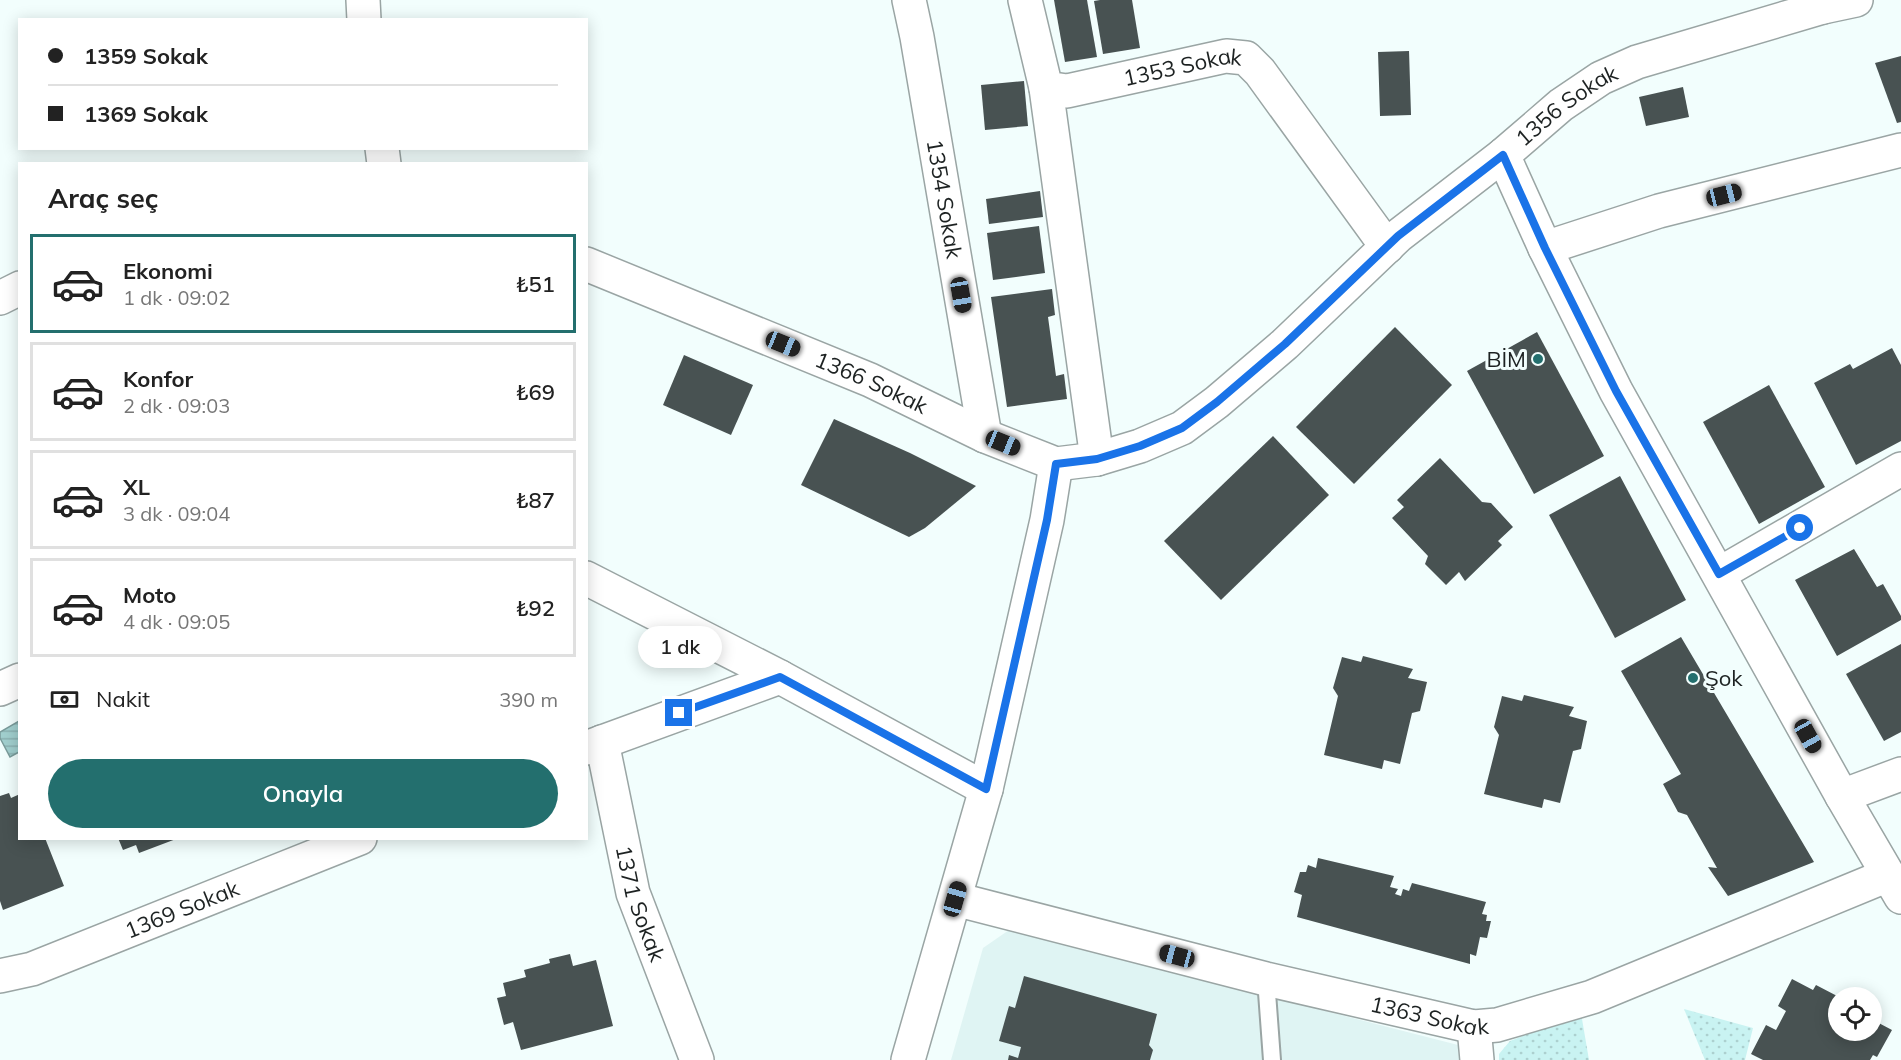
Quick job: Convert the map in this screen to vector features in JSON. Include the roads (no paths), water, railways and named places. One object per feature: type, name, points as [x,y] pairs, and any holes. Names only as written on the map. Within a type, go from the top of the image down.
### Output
[{"type":"main road","points":[[363,0],[364,18]]},
{"type":"main road","name":"1354 Sokak","points":[[909,0],[985,436]]},
{"type":"main road","points":[[1025,0],[1046,88],[1097,459]]},
{"type":"main road","name":"1356 Sokak","points":[[1056,464],[1097,459],[1140,446],[1182,428],[1217,402],[1285,344],[1398,236],[1503,155],[1561,105],[1601,78],[1637,62],[1779,10],[1856,0]]},
{"type":"main road","name":"1353 Sokak","points":[[1046,88],[1067,91],[1226,56],[1246,58],[1260,72],[1387,247]]},
{"type":"main road","points":[[1545,248],[1659,211],[1901,150]]},
{"type":"main road","points":[[1503,155],[1545,248],[1616,391],[1894,886]]},
{"type":"main road","name":"1366 Sokak","points":[[588,265],[870,380],[985,436],[1056,464]]},
{"type":"main road","points":[[0,298],[18,289]]},
{"type":"main road","points":[[908,1060],[986,789],[1047,520],[1056,464]]},
{"type":"main road","points":[[1719,574],[1901,470]]},
{"type":"main road","points":[[588,579],[780,677],[986,789]]},
{"type":"main road","points":[[595,745],[780,677]]},
{"type":"main road","points":[[0,689],[18,681]]},
{"type":"main road","name":"1371 Sokak","points":[[595,745],[633,892],[697,1060]]},
{"type":"main road","points":[[1842,796],[1901,774]]},
{"type":"main road","name":"1369 Sokak","points":[[0,976],[32,969],[355,840]]},
{"type":"main road","name":"1363 Sokak","points":[[955,899],[1266,979],[1474,1028],[1497,1025],[1592,997],[1894,886]]},
{"type":"main road","points":[[1474,1028],[1477,1060]]},
{"type":"lane","points":[[1266,979],[1272,1060]]},
{"type":"place","name":"BİM","points":[[1538,359]]},
{"type":"place","name":"Şok","points":[[1693,678]]}]
